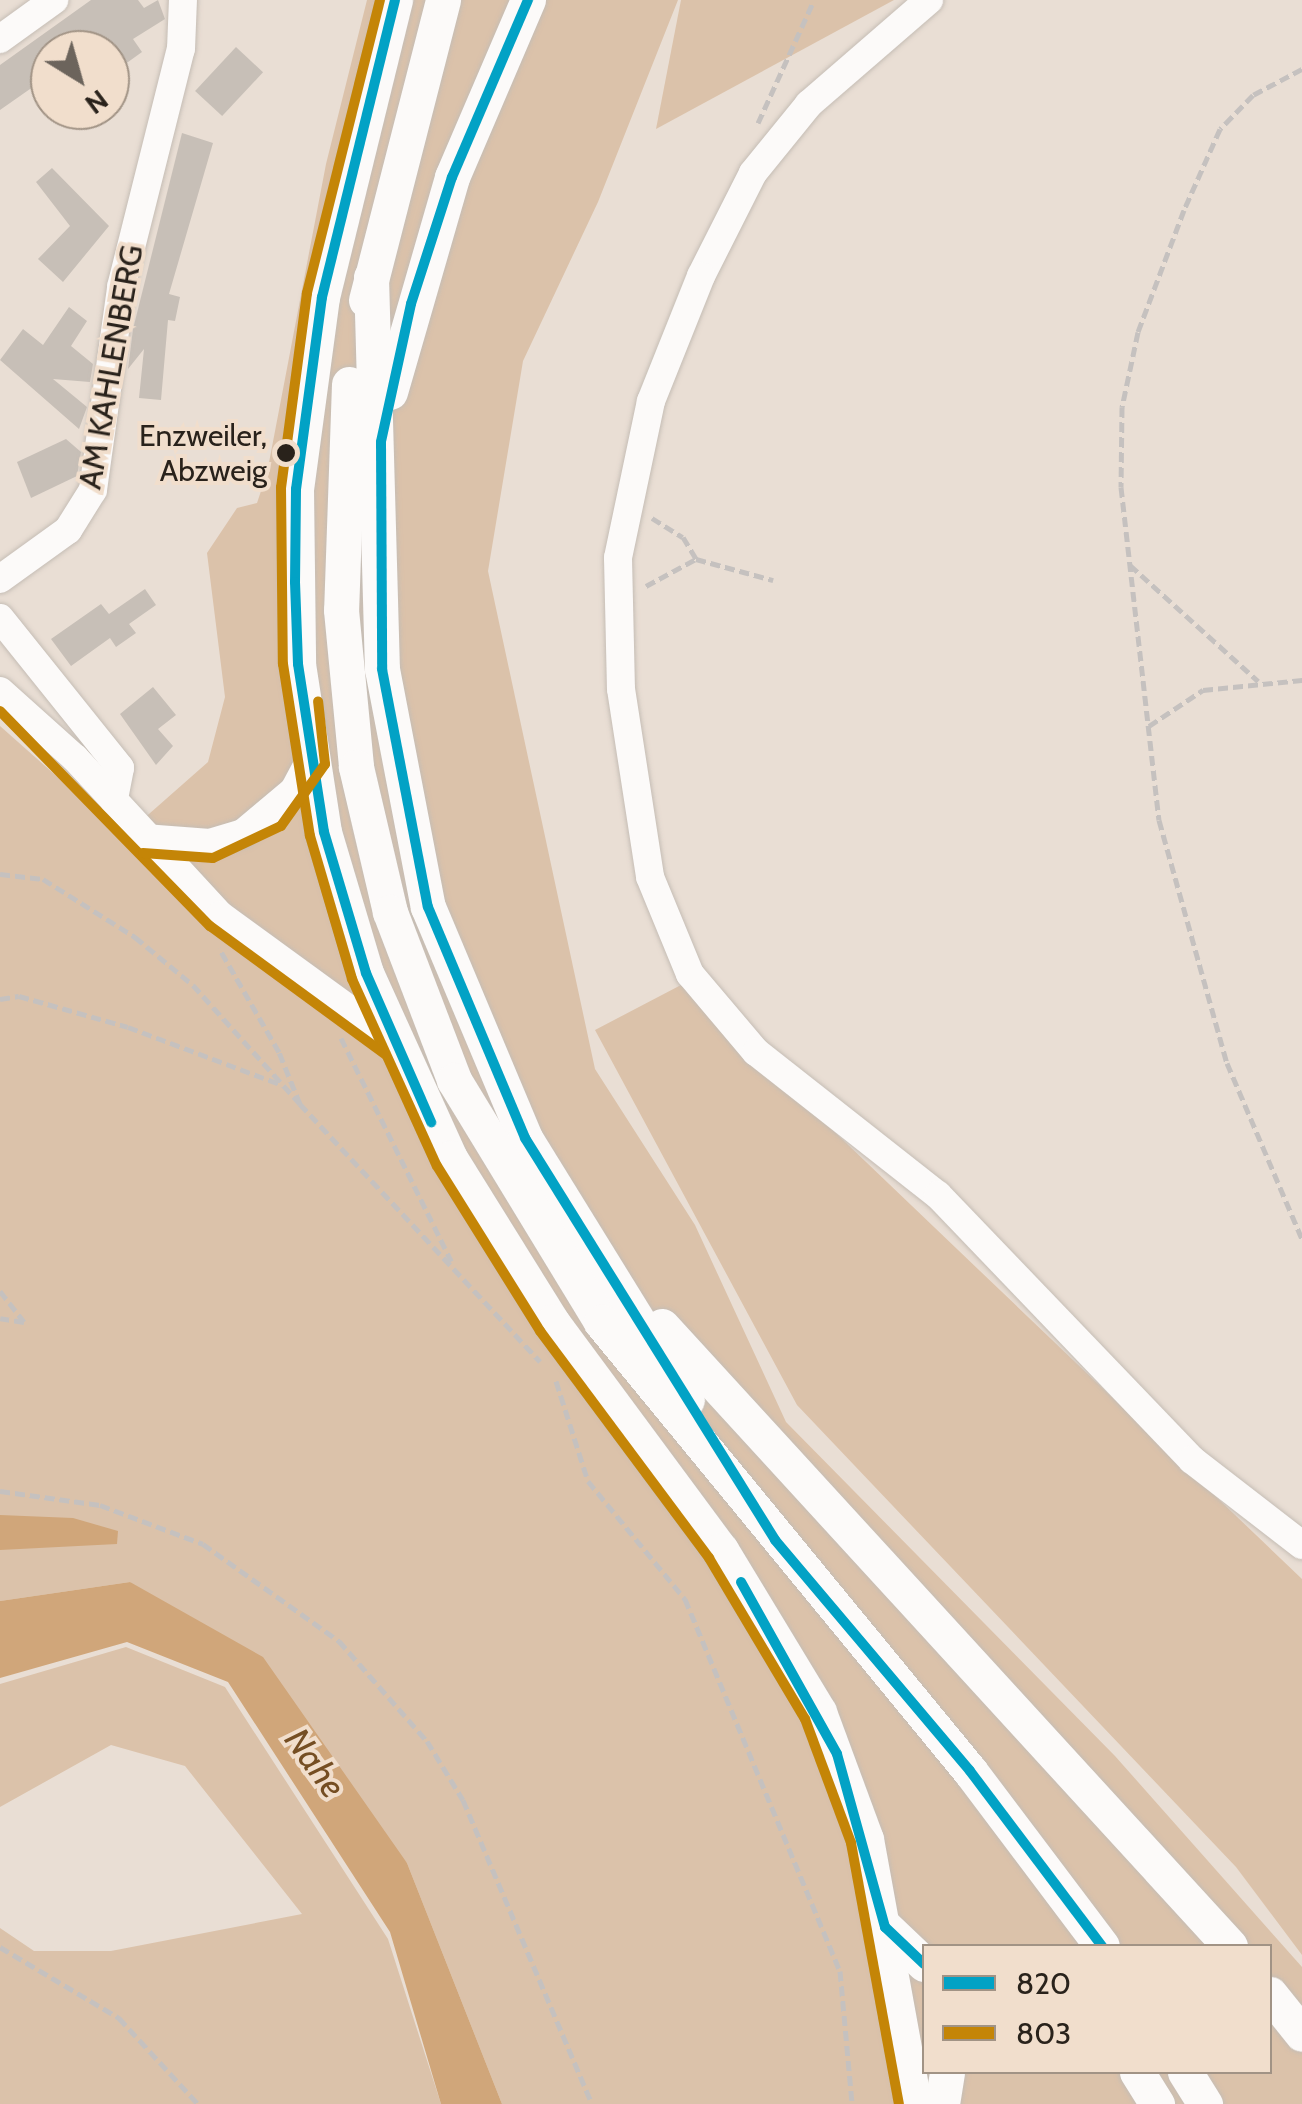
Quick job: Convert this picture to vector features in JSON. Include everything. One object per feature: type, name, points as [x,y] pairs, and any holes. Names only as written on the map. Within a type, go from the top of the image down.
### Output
[{"type":"main road","points":[[395,0],[322,297],[297,472],[295,582],[310,760],[343,904],[394,1042],[515,1269],[721,1550],[798,1672],[852,1796],[885,1927],[914,2104]]},
{"type":"main road","points":[[295,582],[349,384],[371,277],[443,0]]},
{"type":"main road","points":[[381,442],[411,304],[452,177],[528,0]]},
{"type":"main road","points":[[371,277],[381,442],[382,669],[406,822],[476,1032],[525,1138],[775,1540]]},
{"type":"main road","points":[[349,384],[339,524],[345,677],[372,840],[420,996],[454,1080],[540,1231],[602,1322],[775,1540],[970,1771],[1100,1944]]},
{"type":"main road","points":[[581,1230],[701,1371],[1228,1944]]},
{"type":"main road","points":[[885,1927],[922,1962]]},
{"type":"main road","points":[[1272,1996],[1302,2034]]},
{"type":"main road","points":[[942,2104],[947,2074]]},
{"type":"main road","points":[[1138,2074],[1158,2104]]},
{"type":"main road","points":[[1186,2074],[1204,2104]]},
{"type":"street","points":[[0,39],[54,0]]},
{"type":"street","name":"AM KAHLENBERG","points":[[0,579],[68,530],[93,490],[121,286],[181,48],[183,0]]},
{"type":"street","points":[[929,0],[809,104],[753,173],[672,347],[626,502],[619,601],[620,689],[650,877],[690,974],[756,1052],[938,1195],[1192,1460],[1302,1545]]},
{"type":"street","points":[[0,618],[120,768],[114,800]]},
{"type":"street","points":[[0,691],[114,800],[144,838],[220,915],[394,1042]]},
{"type":"street","points":[[144,838],[210,843],[243,833],[294,790],[310,760]]},
{"type":"path","points":[[756,127],[814,0]]},
{"type":"path","points":[[1302,69],[1253,95],[1220,130],[1138,332],[1122,407],[1130,564],[1160,820],[1228,1063],[1302,1239]]},
{"type":"path","points":[[626,502],[683,537],[696,559]]},
{"type":"path","points":[[619,601],[696,559],[773,580]]},
{"type":"path","points":[[1130,564],[1258,681]]},
{"type":"path","points":[[1149,726],[1203,690],[1258,681],[1302,680]]},
{"type":"path","points":[[0,874],[43,880],[136,937],[193,985],[542,1364]]},
{"type":"path","points":[[220,915],[220,962],[280,1052],[300,1104]]},
{"type":"path","points":[[0,998],[18,996],[128,1027],[282,1085]]},
{"type":"path","points":[[340,1035],[454,1268]]},
{"type":"path","points":[[0,1292],[24,1322],[0,1318]]},
{"type":"path","points":[[555,1377],[588,1481],[686,1599],[840,1970],[852,2104]]},
{"type":"path","points":[[0,1491],[100,1506],[204,1544],[339,1641],[427,1741],[464,1800],[592,2104]]},
{"type":"path","points":[[0,1948],[119,2018],[198,2104]]},
{"type":"shaded area","points":[[367,0],[678,0],[598,202],[523,361],[488,571],[595,1069],[695,1225],[786,1422],[1115,1756],[1302,1967],[1302,2104],[502,2104],[407,1863],[130,1582],[0,1601],[0,726],[124,836],[208,762],[225,697],[207,553],[237,508],[257,503],[267,473],[326,164]]},
{"type":"shaded area","points":[[681,0],[894,0],[656,129]]},
{"type":"shaded area","points":[[681,985],[1302,1579],[1302,1955],[1236,1867],[797,1405],[595,1030]]},
{"type":"shaded area","points":[[126,1647],[225,1687],[388,1939],[441,2104],[0,2104],[0,1928],[34,1951],[111,1951],[302,1914],[185,1766],[111,1745],[0,1807],[0,1684]]},
{"type":"water","points":[[0,1515],[73,1518],[118,1531],[117,1544],[0,1550]]},
{"type":"water","name":"Nahe","points":[[130,1582],[263,1657],[407,1863],[502,2104],[441,2104],[390,1932],[228,1682],[127,1642],[0,1678],[0,1601]]},
{"type":"building","points":[[91,0],[138,0],[144,8],[158,0],[165,19],[133,39],[142,52],[130,61],[130,30],[49,30]]},
{"type":"building","points":[[30,44],[30,89],[0,110],[0,65]]},
{"type":"building","points":[[236,47],[263,72],[222,116],[195,91]]},
{"type":"building","points":[[182,133],[213,143],[169,294],[180,297],[175,321],[168,320],[161,400],[139,398],[144,349],[128,369],[133,329]]},
{"type":"building","points":[[52,168],[109,226],[63,282],[38,259],[70,226],[36,182]]},
{"type":"building","points":[[69,307],[87,321],[71,346],[93,364],[90,382],[53,379],[87,407],[79,429],[0,360],[23,329],[43,345]]},
{"type":"building","points":[[66,439],[81,452],[77,476],[31,498],[17,462]]},
{"type":"building","points":[[145,589],[156,605],[129,624],[136,633],[116,647],[110,638],[71,666],[51,639],[101,604],[109,614]]},
{"type":"building","points":[[153,687],[176,715],[158,729],[173,746],[156,765],[120,714]]},
{"type":"transit line","name":"803","points":[[380,0],[307,293],[281,487],[283,664],[310,836],[352,979],[437,1166],[540,1331],[709,1558],[805,1719],[851,1843],[899,2104]]},
{"type":"transit line","name":"820","points":[[395,0],[322,297],[296,489],[295,582],[298,664],[324,832],[366,973],[431,1122]]},
{"type":"transit line","name":"820","points":[[528,0],[452,177],[411,304],[381,442],[382,669],[428,907],[525,1138],[775,1540],[970,1771],[1100,1944]]},
{"type":"transit line","name":"803","points":[[143,853],[213,858],[281,826],[325,764],[318,701]]},
{"type":"transit line","name":"803","points":[[0,711],[210,926],[385,1054]]},
{"type":"transit line","name":"820","points":[[741,1582],[837,1754],[885,1927],[922,1962]]},
{"type":"place","name":"Enzweiler, Abzweig","points":[[286,453]]}]
